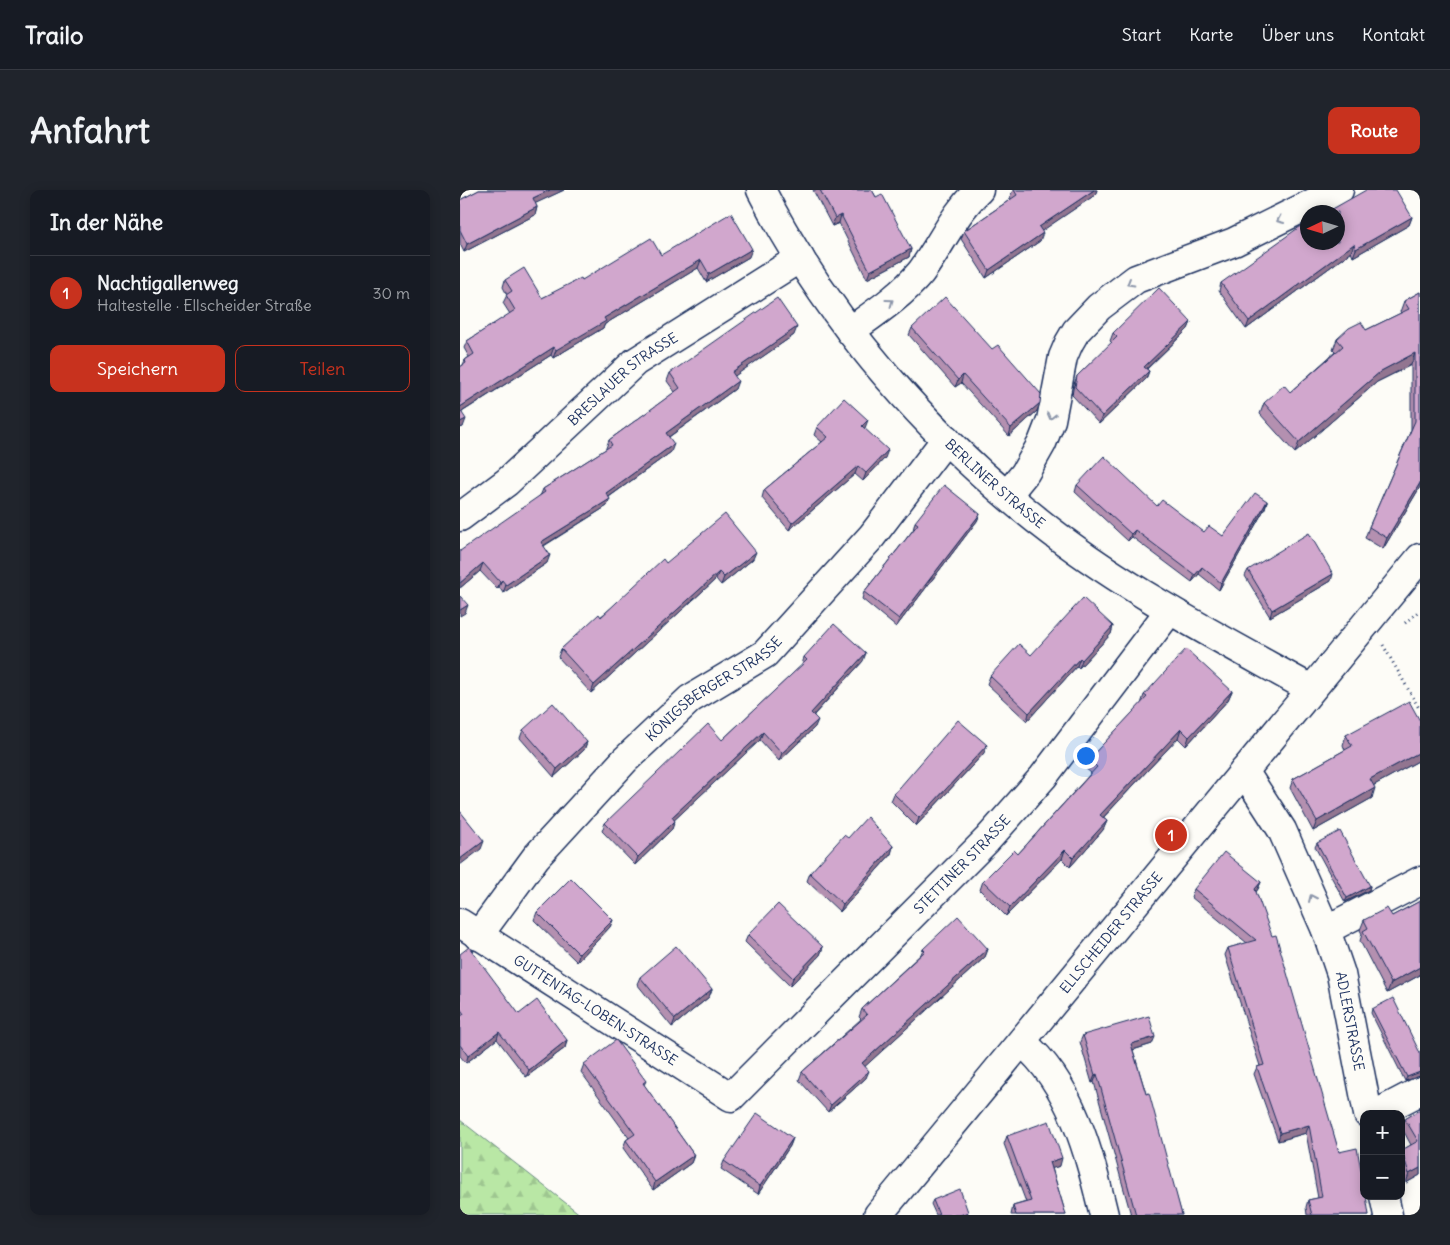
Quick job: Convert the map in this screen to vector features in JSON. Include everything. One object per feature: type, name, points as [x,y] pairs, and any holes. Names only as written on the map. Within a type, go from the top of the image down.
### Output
[{"type":"street","name":"BERLINER STRASSE","points":[[761,190],[800,258],[850,331],[895,386],[946,439],[1051,532],[1170,610],[1311,689]]},
{"type":"street","points":[[850,331],[901,294],[921,271],[960,212],[978,190]]},
{"type":"street","points":[[1008,495],[1025,473],[1042,443],[1051,420],[1063,357],[1069,343],[1076,330],[1099,307],[1136,279],[1234,242],[1339,190]]},
{"type":"street","name":"BRESLAUER STRASSE","points":[[460,517],[507,482],[635,362],[800,258]]},
{"type":"street","name":"KÖNIGSBERGER STRASSE","points":[[469,929],[625,760],[690,699],[765,654],[872,536],[946,439]]},
{"type":"street","name":"ELLSCHEIDER STRASSE","points":[[878,1215],[1420,558]]},
{"type":"street","name":"STETTINER STRASSE","points":[[731,1097],[988,840],[1043,777],[1170,610]]},
{"type":"street","name":"ADLERSTRASSE","points":[[1244,771],[1282,830],[1326,930],[1341,974],[1367,1110]]},
{"type":"street","points":[[1326,930],[1420,881]]},
{"type":"street","name":"GUTTENTAG-LOBEN-STRASSE","points":[[469,929],[731,1097]]},
{"type":"street","points":[[1022,1042],[1037,1054],[1054,1078],[1073,1112],[1104,1215]]},
{"type":"street","points":[[1384,1110],[1420,1091]]},
{"type":"street","points":[[1385,1200],[1388,1215]]},
{"type":"path","points":[[1369,619],[1420,710]]},
{"type":"green space","points":[[460,1120],[581,1215],[460,1215]]},
{"type":"building","points":[[479,190],[550,190],[533,198],[537,207],[467,244],[460,230],[460,200]]},
{"type":"building","points":[[820,190],[872,190],[876,197],[882,194],[911,249],[870,271],[841,215],[835,218]]},
{"type":"building","points":[[1014,190],[1094,190],[1039,227],[1043,233],[989,270],[964,231],[1017,195]]},
{"type":"building","points":[[1366,190],[1396,190],[1412,217],[1356,249],[1354,244],[1249,321],[1221,283],[1300,227],[1300,250],[1345,250],[1345,205],[1340,205]]},
{"type":"building","points":[[731,213],[752,249],[709,274],[701,260],[604,318],[606,321],[556,350],[554,347],[460,407],[460,367],[466,363],[465,360],[474,354],[467,341],[515,310],[506,295],[512,291],[505,280],[524,268],[542,298],[581,278],[582,280],[651,238],[661,255]]},
{"type":"building","points":[[1159,288],[1191,322],[1144,367],[1149,371],[1102,416],[1075,387],[1077,376],[1117,337],[1113,333]]},
{"type":"building","points":[[1420,292],[1420,483],[1387,538],[1369,527],[1415,421],[1415,353],[1381,371],[1299,442],[1264,403],[1284,385],[1290,392],[1343,346],[1337,339],[1349,328],[1361,322],[1366,330],[1409,309],[1404,301]]},
{"type":"building","points":[[945,297],[992,349],[998,345],[1041,394],[1040,403],[1011,428],[963,375],[958,380],[912,328]]},
{"type":"building","points":[[777,298],[797,327],[732,372],[738,381],[666,433],[674,444],[606,493],[610,499],[541,542],[550,555],[506,585],[502,580],[500,582],[483,563],[460,583],[460,551],[545,492],[543,489],[612,445],[609,440],[680,388],[670,373]]},
{"type":"building","points":[[844,398],[868,420],[862,426],[888,450],[866,473],[858,466],[792,523],[764,490],[828,437],[817,427]]},
{"type":"building","points":[[460,410],[466,419],[460,422]]},
{"type":"building","points":[[1104,456],[1157,506],[1162,500],[1204,532],[1209,526],[1223,536],[1255,493],[1267,501],[1221,583],[1202,567],[1195,575],[1135,530],[1131,534],[1077,485]]},
{"type":"building","points":[[944,485],[980,514],[899,619],[864,592],[918,524],[915,522]]},
{"type":"building","points":[[725,514],[756,552],[724,577],[719,572],[594,685],[561,649],[599,614],[601,617],[663,559],[666,563]]},
{"type":"building","points":[[1309,533],[1333,574],[1272,610],[1248,570]]},
{"type":"building","points":[[460,596],[468,605],[460,610]]},
{"type":"building","points":[[1083,598],[1113,626],[1082,660],[1080,658],[1029,713],[990,676],[1019,644],[1031,655]]},
{"type":"building","points":[[834,624],[866,653],[811,713],[818,720],[782,753],[763,732],[672,817],[675,821],[638,857],[605,823],[708,724],[722,740],[807,660],[804,657]]},
{"type":"building","points":[[1186,649],[1232,691],[1189,737],[1181,729],[1100,815],[1107,821],[1073,858],[1065,850],[1010,907],[983,881],[1014,850],[1018,854],[1097,767],[1089,759],[1147,697],[1144,695]]},
{"type":"building","points":[[1409,701],[1420,721],[1420,752],[1370,779],[1375,788],[1317,821],[1293,779],[1352,746],[1346,735]]},
{"type":"building","points":[[553,703],[587,742],[557,769],[523,730]]},
{"type":"building","points":[[958,720],[987,745],[919,818],[894,794]]},
{"type":"building","points":[[460,811],[484,841],[460,859]]},
{"type":"building","points":[[867,817],[893,846],[843,904],[810,873],[844,835],[848,838]]},
{"type":"building","points":[[1340,831],[1370,886],[1347,898],[1317,843]]},
{"type":"building","points":[[1224,852],[1261,882],[1255,889],[1272,936],[1276,935],[1339,1152],[1357,1148],[1360,1164],[1360,1200],[1367,1200],[1369,1215],[1312,1215],[1308,1200],[1322,1197],[1309,1125],[1280,1133],[1257,1067],[1264,1065],[1228,948],[1256,940],[1194,889]]},
{"type":"building","points":[[571,878],[613,920],[579,954],[537,912]]},
{"type":"building","points":[[1420,901],[1420,967],[1391,983],[1363,931],[1368,928],[1364,920],[1387,908],[1392,916]]},
{"type":"building","points":[[778,904],[823,947],[793,978],[748,935]]},
{"type":"building","points":[[958,916],[988,949],[862,1063],[869,1071],[831,1105],[802,1072],[867,1015],[862,1009],[925,951],[923,949]]},
{"type":"building","points":[[676,946],[712,989],[675,1019],[640,977]]},
{"type":"building","points":[[469,947],[519,1014],[537,1000],[567,1040],[529,1070],[499,1032],[468,1056],[460,1045],[460,1017],[464,1014],[460,1008],[460,954]]},
{"type":"building","points":[[1393,998],[1420,1053],[1420,1072],[1407,1077],[1372,1009]]},
{"type":"building","points":[[1149,1016],[1155,1037],[1131,1044],[1146,1094],[1149,1093],[1182,1215],[1136,1215],[1097,1074],[1095,1075],[1083,1035]]},
{"type":"building","points":[[616,1040],[646,1081],[643,1083],[694,1155],[655,1182],[626,1140],[635,1134],[584,1064]]},
{"type":"building","points":[[1420,1110],[1420,1168],[1409,1174],[1405,1160],[1405,1148],[1418,1141],[1405,1119]]},
{"type":"building","points":[[757,1113],[793,1138],[760,1186],[724,1161]]},
{"type":"building","points":[[1049,1121],[1062,1158],[1050,1162],[1066,1215],[1016,1215],[1013,1206],[1031,1201],[1007,1136]]},
{"type":"building","points":[[960,1189],[968,1212],[960,1215],[939,1215],[933,1200]]},
{"type":"place","name":"Nachtigallenweg","points":[[1171,835]]}]
